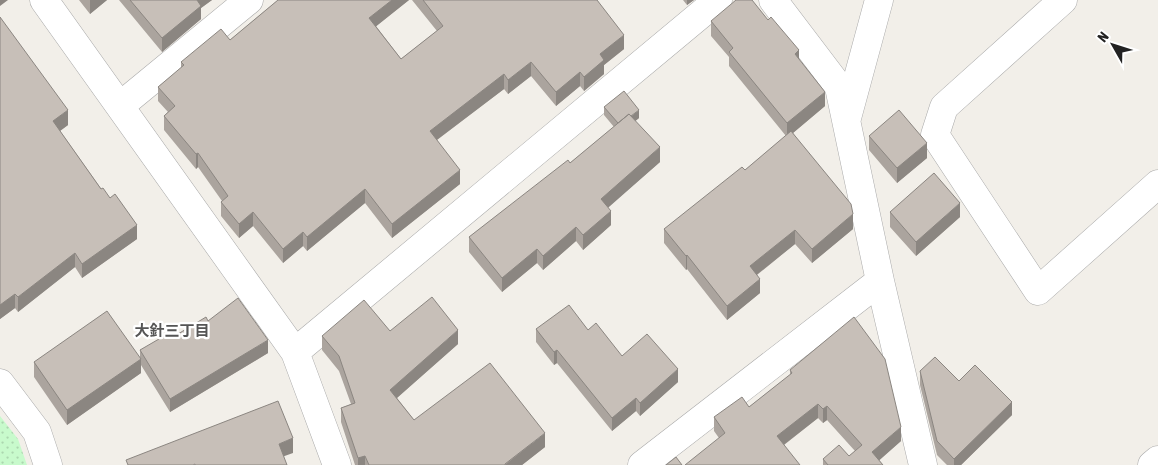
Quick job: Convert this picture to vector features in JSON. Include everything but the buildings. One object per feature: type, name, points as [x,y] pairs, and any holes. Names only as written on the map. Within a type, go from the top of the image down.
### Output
[{"type":"street","points":[[44,0],[295,352],[337,465]]},
{"type":"street","points":[[120,106],[249,0]]},
{"type":"street","points":[[295,352],[718,0]]},
{"type":"street","points":[[773,0],[839,87],[880,281],[923,465]]},
{"type":"street","points":[[846,122],[879,0]]},
{"type":"street","points":[[1063,0],[944,107],[935,135],[1038,291],[1158,184]]},
{"type":"street","points":[[642,465],[880,281]]},
{"type":"street","points":[[0,383],[38,432],[48,465]]},
{"type":"street","points":[[1152,465],[1158,460]]},
{"type":"green space","points":[[0,416],[18,439],[27,465],[0,465]]},
{"type":"district","name":"大針三丁目","points":[[172,331]]}]
